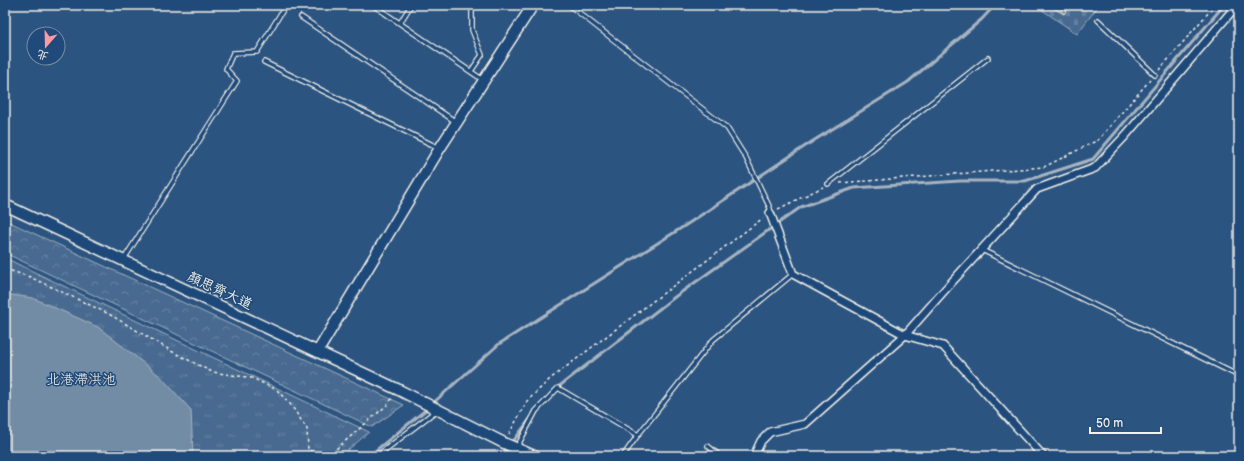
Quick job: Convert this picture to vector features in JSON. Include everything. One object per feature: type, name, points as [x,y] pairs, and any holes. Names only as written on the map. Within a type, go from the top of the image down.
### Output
[{"type":"main road","points":[[318,351],[440,148],[533,5]]},
{"type":"main road","name":"顏思齊大道","points":[[5,205],[318,351],[438,410]]},
{"type":"main road","points":[[438,410],[504,443],[534,456]]},
{"type":"street","points":[[754,456],[761,441],[770,432],[805,424],[905,336],[1037,189],[1095,168],[1126,135],[1238,5]]},
{"type":"street","points":[[770,213],[793,274],[905,336],[943,346],[1043,456]]},
{"type":"lane","points":[[123,260],[237,81],[226,69],[233,53],[257,52],[286,5]]},
{"type":"lane","points":[[373,5],[484,80]]},
{"type":"lane","points":[[400,23],[411,5]]},
{"type":"lane","points":[[471,71],[482,55],[472,30],[472,5]]},
{"type":"lane","points":[[569,5],[727,128],[746,158],[770,208],[770,213]]},
{"type":"lane","points":[[302,17],[457,122]]},
{"type":"lane","points":[[1098,20],[1155,75]]},
{"type":"lane","points":[[828,184],[988,58]]},
{"type":"lane","points":[[264,62],[440,148]]},
{"type":"lane","points":[[982,250],[1239,376]]},
{"type":"lane","points":[[623,456],[713,340],[793,274]]},
{"type":"lane","points":[[517,448],[536,410],[558,388],[638,435]]},
{"type":"lane","points":[[380,455],[438,410]]},
{"type":"lane","points":[[708,446],[720,456]]},
{"type":"path","points":[[504,443],[527,401],[550,379],[770,213],[828,184],[1044,167],[1098,140],[1215,5]]},
{"type":"path","points":[[5,269],[30,277],[109,314],[173,352],[212,372],[252,378],[277,390],[291,405],[307,429],[308,450],[306,456]]},
{"type":"path","points":[[308,450],[328,456],[387,405],[399,390]]},
{"type":"green space","points":[[1035,5],[1099,5],[1077,34]]},
{"type":"green space","points":[[5,220],[404,405],[372,427],[5,253]]},
{"type":"green space","name":"北港滯洪池","points":[[5,258],[369,432],[341,456],[5,456]]},
{"type":"shaded area","points":[[5,294],[33,298],[98,327],[160,376],[191,410],[193,456],[5,456]]},
{"type":"waterway","points":[[432,404],[499,344],[686,225],[813,141],[908,82],[982,19],[995,5]]},
{"type":"waterway","points":[[549,396],[553,391],[676,296],[801,207],[854,188],[960,181],[1025,181],[1093,159],[1224,5]]},
{"type":"waterway","points":[[369,456],[428,408]]},
{"type":"waterway","points":[[512,443],[530,419]]},
{"type":"waterway","points":[[502,456],[508,448]]}]
